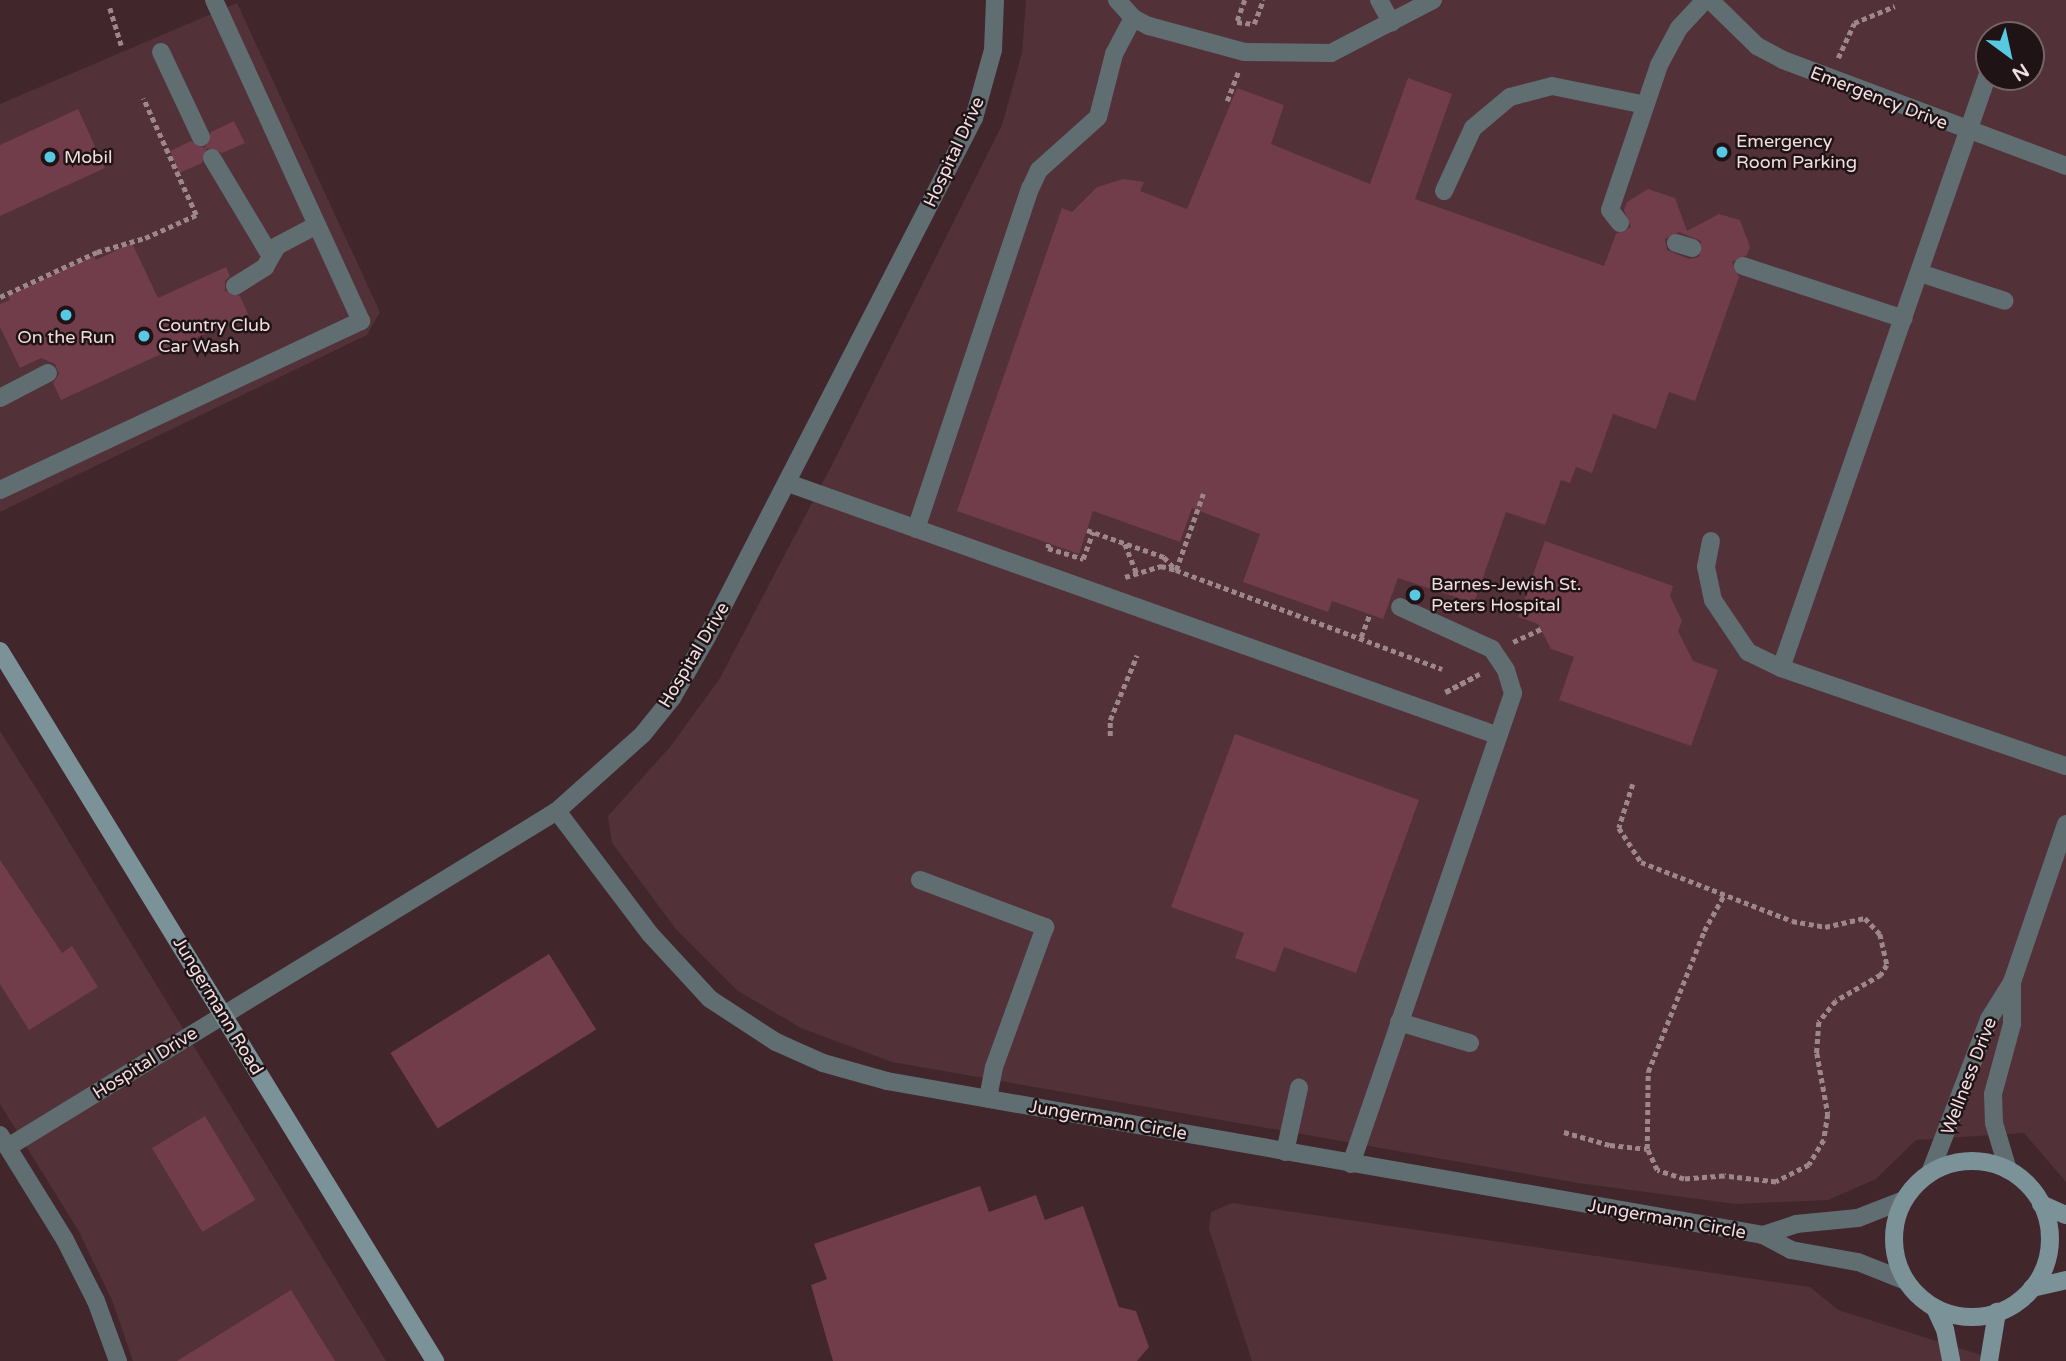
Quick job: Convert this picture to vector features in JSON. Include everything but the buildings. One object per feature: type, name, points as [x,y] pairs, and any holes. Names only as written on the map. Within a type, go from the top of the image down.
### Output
[{"type":"street","points":[[0,490],[361,321],[214,0]]},
{"type":"street","name":"Hospital Drive","points":[[4,1141],[224,1015],[557,811],[606,771],[672,698],[788,483],[974,118],[993,50],[995,0]]},
{"type":"street","points":[[1117,0],[1133,18],[1245,52],[1331,53],[1433,0]]},
{"type":"street","points":[[1379,0],[1392,23]]},
{"type":"street","points":[[1620,223],[1610,210],[1645,105],[1679,28],[1707,0]]},
{"type":"street","name":"Emergency Drive","points":[[1707,0],[1758,46],[1783,60],[1969,133],[2066,166]]},
{"type":"street","points":[[916,528],[1030,188],[1040,170],[1098,117],[1114,54],[1133,18]]},
{"type":"street","points":[[161,52],[201,136]]},
{"type":"street","points":[[1444,191],[1473,128],[1510,97],[1552,86],[1645,105]]},
{"type":"street","points":[[1781,668],[1983,91]]},
{"type":"street","points":[[212,158],[270,255]]},
{"type":"street","points":[[235,286],[256,276],[276,246],[317,225]]},
{"type":"street","points":[[1743,266],[1904,319]]},
{"type":"street","points":[[1920,273],[2005,301]]},
{"type":"street","points":[[0,398],[48,373]]},
{"type":"street","points":[[788,483],[1496,736]]},
{"type":"street","points":[[1711,541],[1706,567],[1713,600],[1730,630],[1748,652],[1781,668],[2066,766]]},
{"type":"street","points":[[1351,1164],[1513,693],[1499,657],[1472,637],[1400,607]]},
{"type":"street","name":"Jungermann Road","points":[[0,651],[435,1361]]},
{"type":"street","name":"Jungermann Circle","points":[[557,811],[680,969],[735,1018],[776,1042],[846,1071],[1351,1164],[1763,1235],[1791,1250],[1858,1262],[1906,1281]]},
{"type":"street","name":"Wellness Drive","points":[[1930,1173],[1989,1019],[2012,982],[2066,824]]},
{"type":"street","points":[[920,880],[1045,927],[994,1067],[988,1098]]},
{"type":"street","name":"Wellness Drive","points":[[2008,1170],[1994,1123],[1993,1094],[2012,1024],[2012,982]]},
{"type":"street","points":[[1399,1022],[1470,1043]]},
{"type":"street","points":[[1284,1152],[1299,1088]]},
{"type":"street","points":[[4,1141],[65,1240],[96,1301],[118,1361]]},
{"type":"street","points":[[1951,1361],[1945,1329],[1935,1308],[1906,1281],[1895,1256],[1894,1236],[1905,1200],[1930,1173],[1966,1161],[2008,1170],[2020,1178],[2041,1204],[2066,1215]]},
{"type":"street","name":"Jungermann Circle","points":[[1763,1235],[1796,1224],[1858,1218],[1905,1200]]},
{"type":"street","points":[[2032,1288],[2049,1246],[2041,1204]]},
{"type":"street","points":[[1935,1308],[1967,1317],[1997,1312],[2032,1288],[2066,1280]]},
{"type":"street","points":[[1989,1361],[1997,1312]]},
{"type":"path","points":[[1245,0],[1237,22],[1254,24],[1262,0]]},
{"type":"path","points":[[1837,62],[1854,23],[1895,6]]},
{"type":"path","points":[[110,8],[121,45]]},
{"type":"path","points":[[1227,101],[1238,71]]},
{"type":"path","points":[[0,297],[196,215],[143,97]]},
{"type":"path","points":[[1176,570],[1203,494]]},
{"type":"path","points":[[1049,544],[1048,548],[1083,559],[1090,531],[1164,557],[1176,570]]},
{"type":"path","points":[[1125,543],[1136,574]]},
{"type":"path","points":[[1116,580],[1161,566],[1176,570],[1442,669]]},
{"type":"path","points":[[1361,637],[1370,614]]},
{"type":"path","points":[[1511,642],[1541,629]]},
{"type":"path","points":[[1110,736],[1110,720],[1137,654]]},
{"type":"path","points":[[1476,676],[1441,694],[1487,669]]},
{"type":"path","points":[[1633,784],[1619,822],[1632,852],[1656,870],[1812,927],[1865,918],[1880,933],[1887,965],[1873,982],[1836,1001],[1819,1022],[1817,1052],[1828,1114],[1824,1140],[1809,1165],[1787,1178],[1762,1183],[1724,1176],[1684,1180],[1657,1170],[1647,1149],[1648,1073],[1704,931],[1724,895]]},
{"type":"path","points":[[1564,1132],[1610,1145],[1647,1149]]},
{"type":"shaded area","name":"Barnes-Jewish St. Peters Hospital","points":[[1026,0],[2066,0],[2066,1182],[2024,1133],[1916,1140],[1876,1179],[1828,1200],[1736,1204],[1578,1183],[892,1062],[801,1028],[738,991],[675,928],[612,843],[608,816],[670,747],[720,678],[835,459],[1002,125],[1022,53]]},
{"type":"shaded area","points":[[237,3],[380,312],[367,335],[0,512],[0,104]]},
{"type":"shaded area","points":[[0,731],[386,1361],[133,1361],[112,1300],[78,1230],[0,1104]]},
{"type":"shaded area","points":[[1232,1203],[1810,1287],[1838,1310],[2000,1361],[1252,1361],[1209,1229],[1211,1212]]},
{"type":"place","name":"Emergency Room Parking","points":[[1722,152]]},
{"type":"place","name":"Mobil","points":[[50,157]]},
{"type":"place","name":"On the Run","points":[[66,315]]},
{"type":"place","name":"Country Club Car Wash","points":[[144,336]]},
{"type":"place","name":"Barnes-Jewish St. Peters Hospital","points":[[1415,595]]}]
